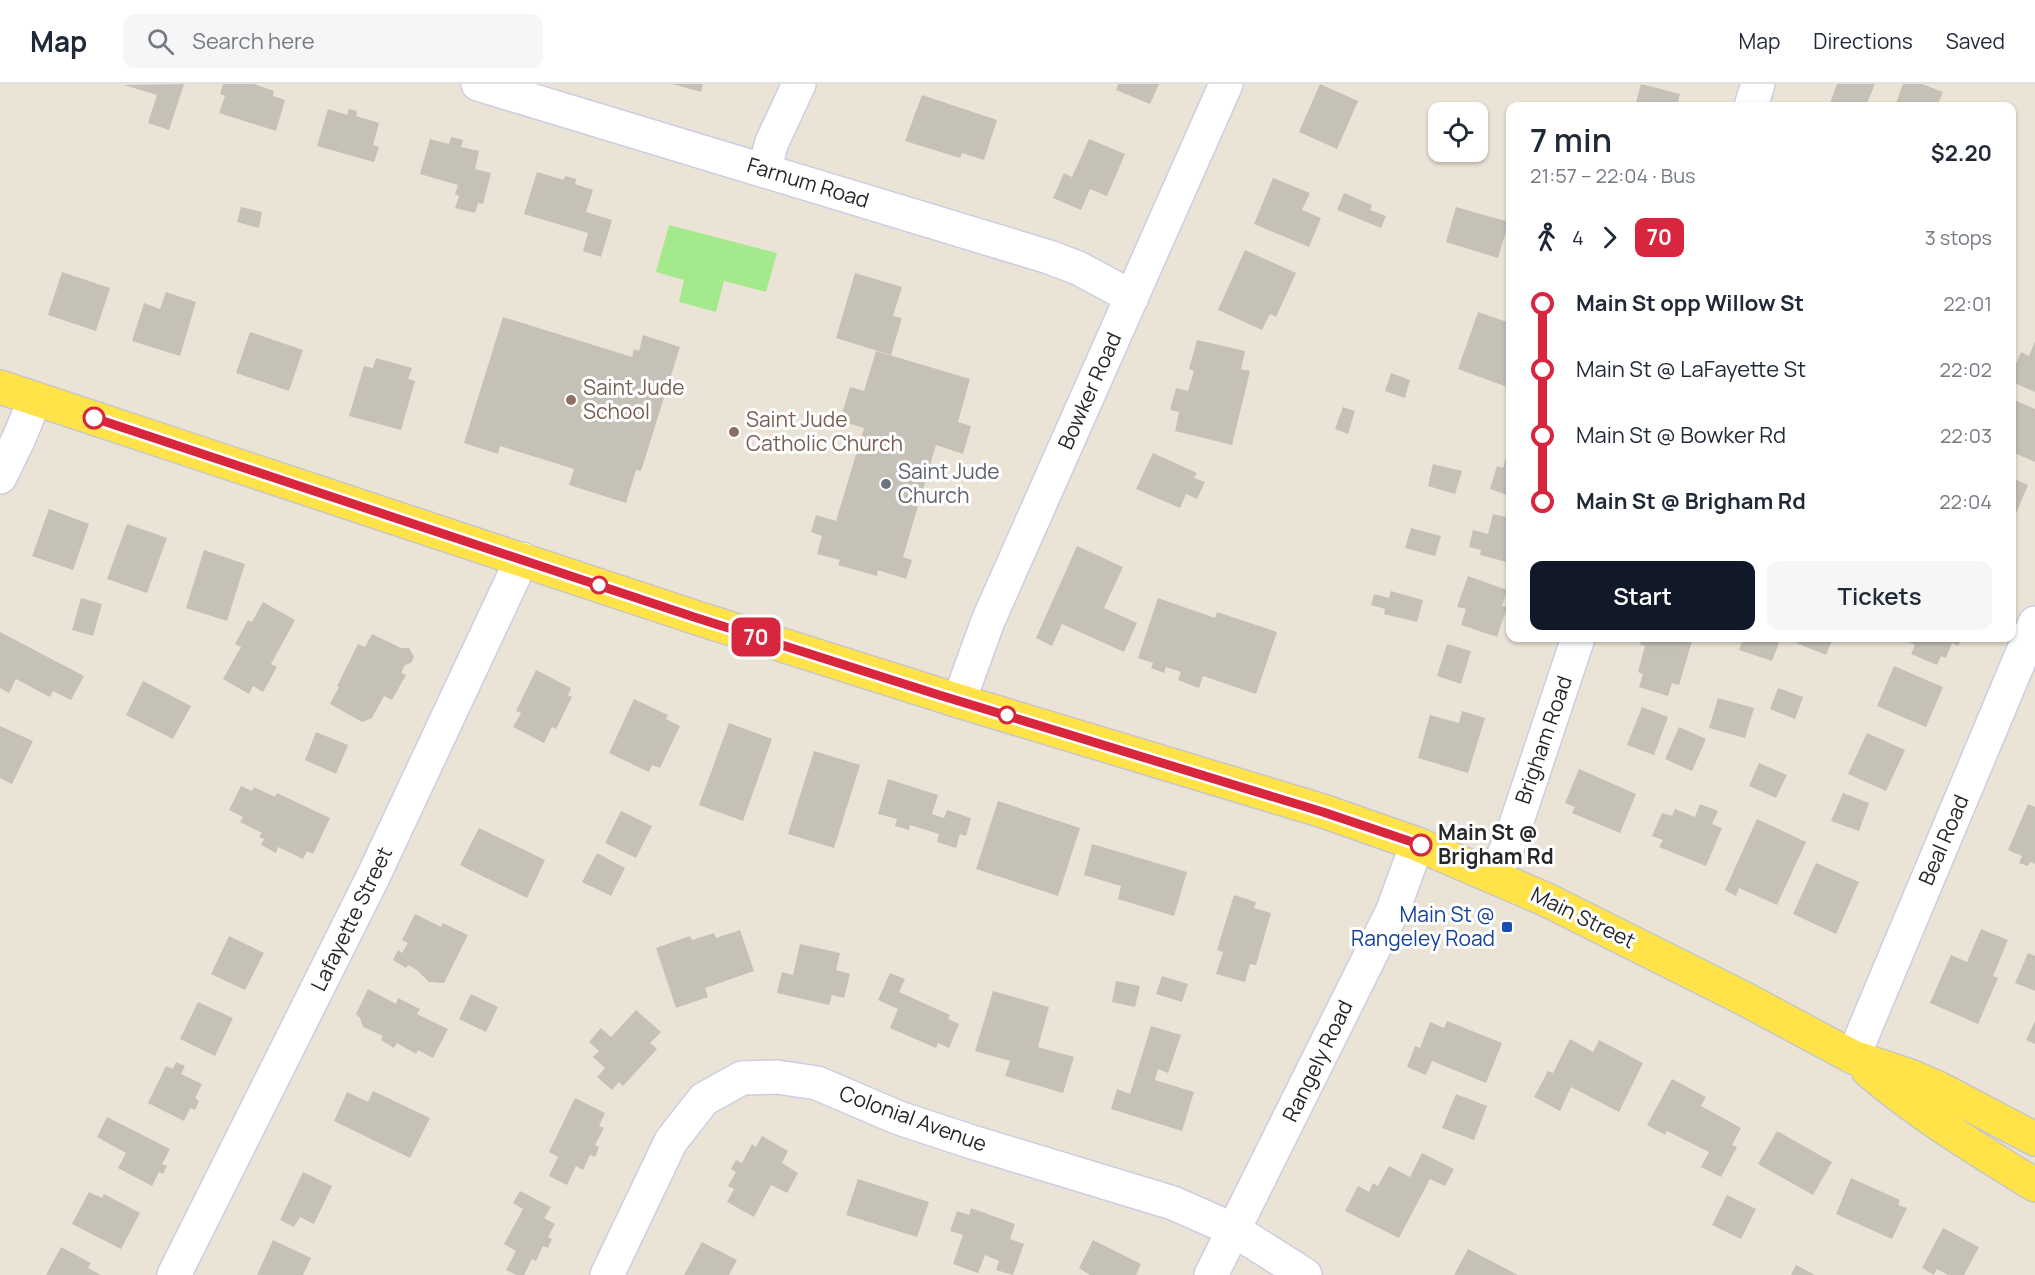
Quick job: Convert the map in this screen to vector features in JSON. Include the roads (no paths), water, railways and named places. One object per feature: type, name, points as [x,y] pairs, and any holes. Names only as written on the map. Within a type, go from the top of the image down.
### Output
[{"type":"main road","name":"Main Street","points":[[0,387],[697,618],[1323,812],[1417,844],[1495,876],[1611,931],[1853,1057],[1938,1088],[2035,1139]]},
{"type":"main road","name":"Main Street","points":[[1853,1057],[1914,1106],[2035,1185]]},
{"type":"street","name":"Farnum Road","points":[[478,84],[1049,257],[1078,268],[1132,297]]},
{"type":"street","points":[[764,170],[772,142],[799,84]]},
{"type":"street","name":"Bowker Road","points":[[959,701],[988,621],[1226,84]]},
{"type":"street","points":[[1752,102],[1758,84]]},
{"type":"street","points":[[0,477],[35,399]]},
{"type":"street","name":"Lafayette Street","points":[[174,1275],[372,879],[522,559]]},
{"type":"street","name":"Beal Road","points":[[1853,1057],[2035,623]]},
{"type":"street","name":"Brigham Road","points":[[1495,876],[1513,832],[1577,642]]},
{"type":"street","name":"Rangely Road","points":[[1211,1275],[1393,910],[1417,844]]},
{"type":"street","name":"Colonial Avenue","points":[[607,1275],[671,1141],[704,1100],[742,1078],[777,1077],[817,1083],[899,1118],[1141,1192],[1189,1209],[1234,1230],[1305,1275]]},
{"type":"place","name":"Saint Jude School","points":[[571,400]]},
{"type":"place","name":"Saint Jude Catholic Church","points":[[734,432]]},
{"type":"place","name":"Saint Jude Church","points":[[886,484]]},
{"type":"place","name":"Main St @ Brigham Rd","points":[[1421,845]]},
{"type":"place","name":"Main St @ Rangeley Road","points":[[1507,927]]}]
